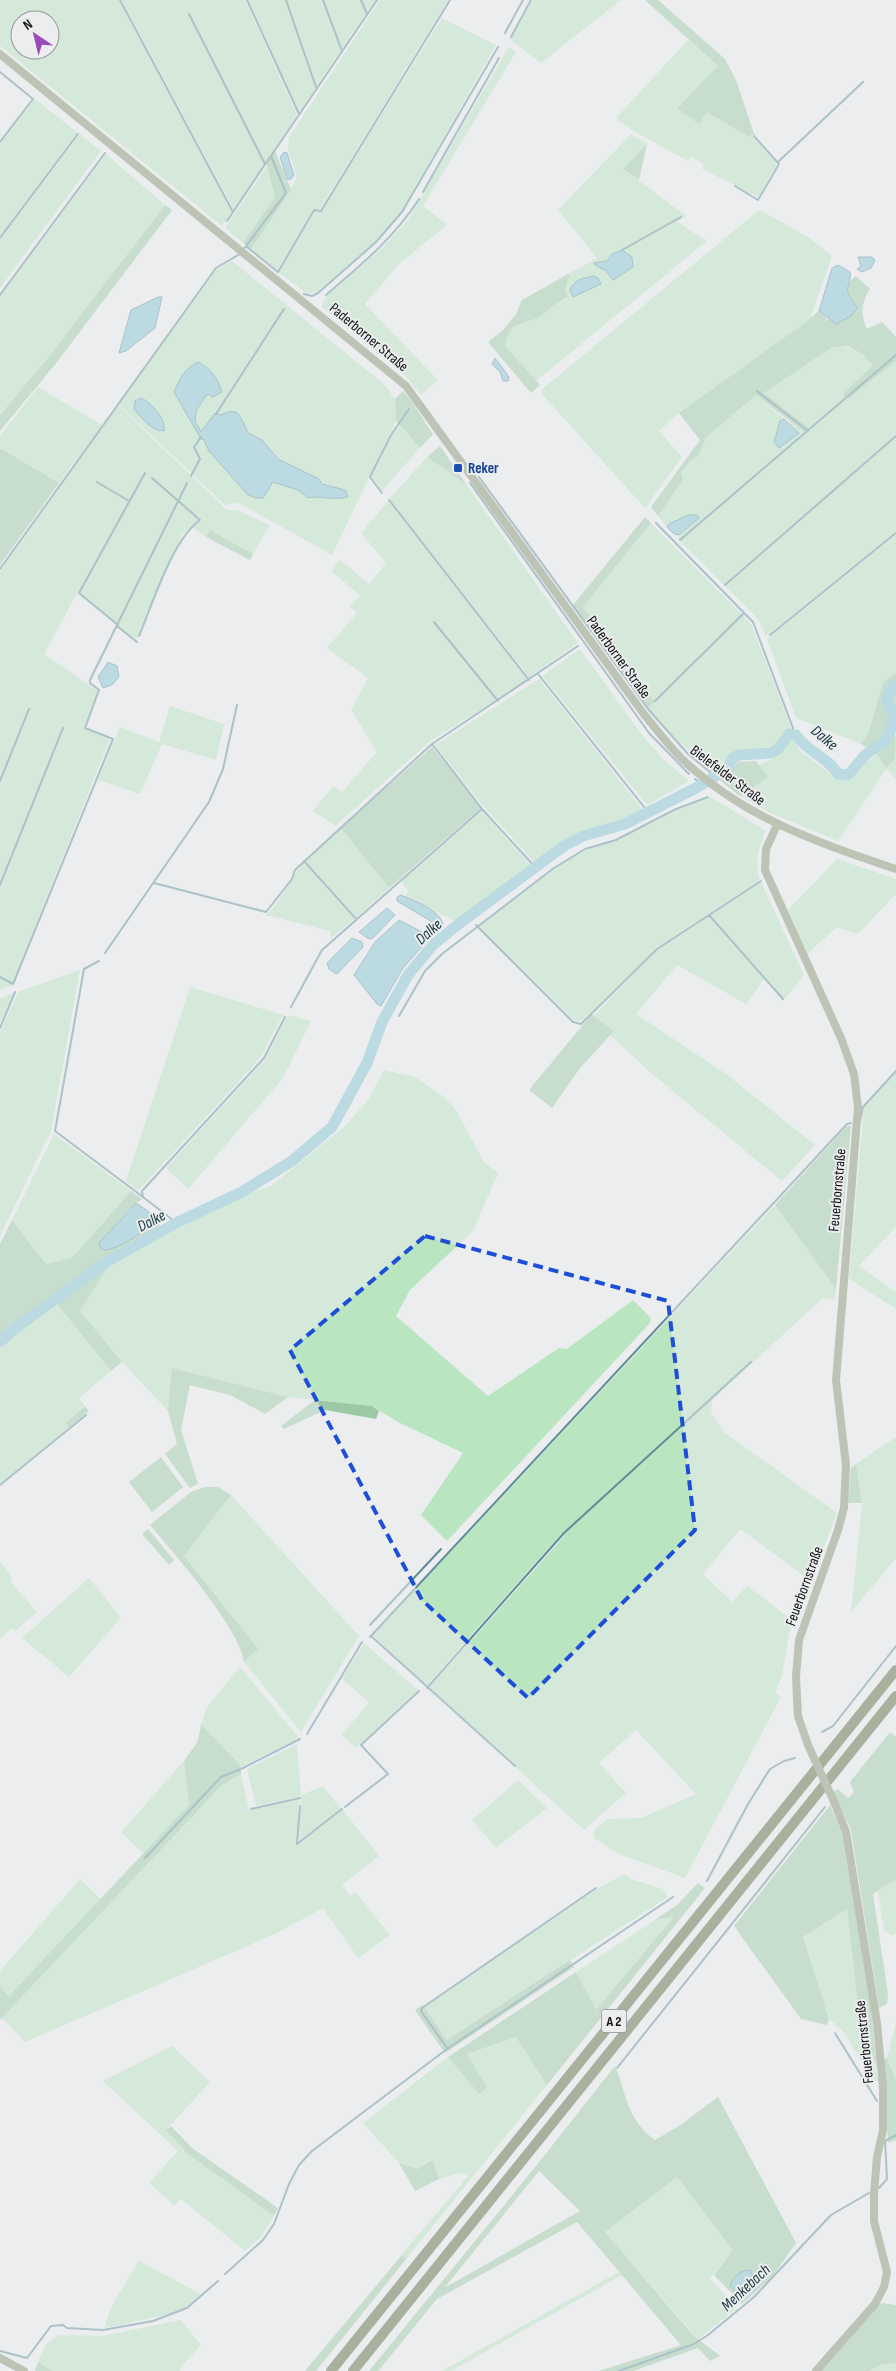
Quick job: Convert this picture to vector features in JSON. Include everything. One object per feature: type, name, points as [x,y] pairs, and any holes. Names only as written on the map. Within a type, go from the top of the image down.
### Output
[{"type":"highway","name":"A 2","points":[[331,2371],[896,1670]]},
{"type":"highway","name":"A 2","points":[[353,2371],[896,1696]]},
{"type":"street","name":"Paderborner Straße","points":[[0,54],[393,374],[418,400],[643,714]]},
{"type":"street","name":"Bielefelder Straße","points":[[643,714],[673,749],[712,784],[741,805],[777,825],[811,840],[896,869]]},
{"type":"street","name":"Feuerbornstraße","points":[[777,825],[766,849],[765,870],[841,1038],[854,1074],[858,1106],[836,1380],[846,1465],[844,1508],[799,1640],[796,1677],[797,1706],[808,1745],[846,1832],[877,2022],[884,2111],[874,2176],[874,2221],[886,2272],[884,2287],[875,2304],[816,2371]]},
{"type":"street","points":[[0,2358],[24,2371]]},
{"type":"highlighted area","points":[[425,1236],[668,1301],[695,1530],[528,1698],[422,1600],[290,1350]]},
{"type":"green space","points":[[2,0],[119,0],[232,212],[222,226],[17,60],[60,60],[60,10],[10,10],[10,54],[0,46],[0,1]]},
{"type":"green space","points":[[122,0],[245,0],[297,115],[234,210]]},
{"type":"green space","points":[[248,0],[375,0],[299,112]]},
{"type":"green space","points":[[380,0],[448,0],[320,209],[313,209],[277,270],[251,249],[288,195],[297,177],[288,150],[289,137]]},
{"type":"green space","points":[[533,0],[621,0],[541,63],[510,40]]},
{"type":"green space","points":[[645,0],[658,0],[725,59],[736,80],[754,134],[749,137],[707,112],[699,124],[677,108],[718,66]]},
{"type":"green space","points":[[442,18],[496,45],[401,212],[375,242],[318,291],[307,294],[279,272],[315,210],[322,211]]},
{"type":"green space","points":[[688,40],[718,66],[677,108],[707,111],[749,137],[752,136],[777,164],[758,197],[702,169],[704,164],[691,157],[688,161],[632,130],[616,118]]},
{"type":"green space","points":[[509,47],[516,52],[423,206],[447,225],[399,264],[365,304],[438,380],[421,395],[403,373],[322,307],[325,298],[382,248],[407,221]]},
{"type":"green space","points":[[35,99],[78,133],[0,237],[0,144]]},
{"type":"green space","points":[[80,134],[101,151],[0,288],[0,240]]},
{"type":"green space","points":[[631,134],[647,144],[623,169],[686,216],[677,222],[707,241],[536,381],[505,346],[508,334],[514,326],[538,318],[555,304],[568,298],[565,291],[570,273],[597,258],[558,210]]},
{"type":"green space","points":[[647,144],[639,180],[623,169]]},
{"type":"green space","points":[[274,149],[291,190],[251,249],[243,243],[275,197],[266,162]]},
{"type":"green space","points":[[106,154],[165,205],[51,354],[0,415],[0,297]]},
{"type":"green space","points":[[267,166],[275,197],[243,243],[225,228]]},
{"type":"green space","points":[[165,205],[172,210],[57,362],[0,431],[0,415],[51,354]]},
{"type":"green space","points":[[758,211],[762,211],[808,237],[832,256],[811,316],[803,324],[679,413],[659,431],[682,457],[645,508],[541,393],[541,390]]},
{"type":"green space","points":[[232,261],[384,384],[395,399],[396,421],[332,555],[239,503],[225,505],[118,404],[217,269]]},
{"type":"green space","points":[[570,273],[565,291],[568,297],[555,304],[538,318],[514,326],[508,334],[505,346],[540,385],[531,393],[488,342],[502,331],[516,314],[522,300]]},
{"type":"green space","points":[[856,276],[870,289],[862,309],[867,329],[882,322],[896,337],[896,361],[848,399],[843,394],[873,365],[862,354],[848,346],[832,347],[764,393],[809,428],[804,432],[756,395],[705,438],[699,455],[691,460],[681,472],[683,480],[658,516],[651,507],[700,440],[679,413],[819,311],[828,320],[854,301],[849,295],[848,288],[850,281]]},
{"type":"green space","points":[[832,346],[851,348],[864,356],[873,365],[843,394],[848,399],[896,361],[896,532],[766,636],[758,619],[678,539],[679,535],[696,521],[693,515],[688,515],[667,527],[658,516],[683,480],[681,472],[691,460],[699,455],[705,438],[756,395],[784,419],[780,421],[774,442],[779,448],[799,433],[788,420],[804,432],[808,428],[764,393]]},
{"type":"green space","points":[[38,387],[102,425],[59,483],[0,448],[0,436]]},
{"type":"green space","points":[[403,391],[433,434],[420,448],[396,421],[395,399]]},
{"type":"green space","points":[[118,405],[227,510],[237,510],[270,525],[253,554],[210,530],[206,537],[192,527],[201,521],[200,519],[182,535],[136,640],[77,593],[44,654],[98,691],[84,728],[110,739],[11,986],[0,990],[0,572]]},
{"type":"green space","points":[[400,426],[420,448],[382,491],[372,477],[392,435]]},
{"type":"green space","points":[[440,446],[466,484],[427,457]]},
{"type":"green space","points":[[0,448],[59,483],[0,565]]},
{"type":"green space","points":[[427,457],[466,484],[578,643],[529,677],[389,499]]},
{"type":"green space","points":[[388,501],[528,680],[429,742],[335,826],[313,811],[333,786],[342,792],[377,752],[351,710],[368,678],[327,648],[357,613],[350,607],[360,595],[331,571],[340,560],[369,584],[386,563],[361,533]]},
{"type":"green space","points":[[645,517],[651,523],[583,607],[655,702],[648,708],[573,605]]},
{"type":"green space","points":[[651,523],[751,624],[791,727],[781,735],[774,746],[738,752],[725,764],[712,772],[664,727],[648,708],[654,702],[583,607]]},
{"type":"green space","points":[[210,530],[253,554],[250,560],[206,537]]},
{"type":"green space","points":[[896,535],[896,673],[883,682],[868,735],[861,744],[796,718],[767,639]]},
{"type":"green space","points":[[580,649],[643,736],[663,759],[689,781],[647,805],[542,676]]},
{"type":"green space","points":[[896,673],[895,759],[886,768],[877,754],[861,744],[868,735],[883,682]]},
{"type":"green space","points":[[539,679],[642,809],[625,819],[581,832],[535,863],[484,807],[435,745]]},
{"type":"green space","points":[[170,706],[224,724],[216,760],[162,744],[140,794],[98,780],[120,727],[159,742]]},
{"type":"green space","points":[[896,736],[896,779],[886,769],[838,841],[768,812],[740,796],[768,777],[759,765],[776,756],[788,741],[793,739],[800,751],[839,780],[851,780],[865,763],[877,754],[886,768],[895,759],[894,738]]},
{"type":"green space","points":[[432,747],[481,808],[389,888],[341,828]]},
{"type":"green space","points":[[756,761],[768,777],[740,796],[719,780],[730,774],[738,762]]},
{"type":"green space","points":[[711,797],[766,831],[758,855],[757,867],[760,880],[656,948],[596,1008],[580,1021],[574,1020],[478,925],[573,856],[596,846],[617,841],[677,810]]},
{"type":"green space","points":[[482,811],[531,866],[454,921],[405,895],[409,891],[401,882]]},
{"type":"green space","points":[[341,828],[389,888],[356,918],[306,861]]},
{"type":"green space","points":[[837,859],[896,879],[896,894],[858,934],[837,927],[807,954],[788,910]]},
{"type":"green space","points":[[304,863],[354,919],[331,938],[330,931],[266,915],[277,903],[294,875]]},
{"type":"green space","points":[[761,882],[804,975],[783,1001],[764,979],[746,1004],[677,965],[636,1014],[726,1074],[815,1145],[782,1181],[651,1073],[610,1035],[613,1031],[594,1015],[658,949]]},
{"type":"green space","points":[[80,970],[51,1131],[0,1236],[0,1032],[18,992]]},
{"type":"green space","points":[[190,987],[283,1015],[262,1055],[253,1066],[138,1191],[126,1181]]},
{"type":"green space","points":[[14,993],[0,1024],[0,998]]},
{"type":"green space","points":[[592,1014],[614,1031],[580,1068],[552,1108],[529,1090]]},
{"type":"green space","points":[[288,1015],[311,1021],[283,1078],[188,1189],[166,1168],[265,1060]]},
{"type":"green space","points":[[384,1070],[415,1077],[444,1097],[456,1110],[484,1162],[498,1173],[473,1231],[410,1290],[396,1316],[488,1396],[559,1348],[567,1349],[633,1300],[651,1318],[650,1323],[447,1541],[421,1515],[463,1453],[398,1422],[372,1406],[288,1397],[173,1368],[168,1411],[122,1362],[80,1311],[110,1264],[241,1196],[271,1186],[345,1126],[368,1100]]},
{"type":"green space","points":[[896,1072],[896,1227],[859,1266],[896,1292],[896,1309],[849,1279],[864,1106]]},
{"type":"green space","points":[[847,1126],[851,1126],[836,1289],[775,1205]]},
{"type":"green space","points":[[54,1134],[131,1191],[72,1258],[46,1264],[12,1220]]},
{"type":"green space","points":[[131,1191],[142,1199],[129,1209],[98,1246],[149,1228],[157,1221],[162,1228],[106,1258],[11,1326],[0,1337],[0,1244],[12,1220],[46,1264],[72,1258]]},
{"type":"green space","points":[[775,1205],[836,1289],[835,1300],[823,1298],[712,1400],[711,1412],[724,1432],[837,1513],[811,1581],[740,1529],[703,1574],[732,1602],[747,1586],[792,1620],[782,1675],[775,1693],[781,1697],[685,1878],[619,1854],[594,1838],[594,1830],[607,1819],[641,1818],[696,1794],[636,1730],[599,1763],[626,1793],[584,1830],[429,1688],[565,1535],[562,1533],[426,1686],[373,1635]]},
{"type":"green space","points":[[110,1264],[80,1311],[122,1362],[111,1371],[57,1304]]},
{"type":"green space","points":[[57,1304],[111,1371],[79,1398],[85,1406],[65,1422],[69,1427],[0,1484],[0,1350],[16,1333]]},
{"type":"green space","points":[[172,1368],[288,1397],[265,1414],[230,1395],[190,1385],[181,1430],[198,1484],[190,1488],[165,1454],[177,1444],[168,1411]]},
{"type":"green space","points":[[315,1400],[372,1406],[379,1411],[376,1419],[325,1410],[284,1429],[281,1426]]},
{"type":"green space","points":[[85,1406],[89,1411],[69,1427],[65,1423]]},
{"type":"green space","points":[[896,1437],[896,1558],[851,1612],[862,1503],[856,1464]]},
{"type":"green space","points":[[161,1457],[183,1487],[152,1512],[129,1482]]},
{"type":"green space","points":[[856,1464],[862,1503],[848,1503],[851,1468]]},
{"type":"green space","points":[[205,1487],[218,1487],[231,1495],[184,1556],[258,1649],[244,1662],[240,1648],[219,1612],[150,1525],[191,1492]]},
{"type":"green space","points":[[231,1495],[359,1636],[301,1732],[244,1662],[257,1649],[184,1556]]},
{"type":"green space","points":[[148,1529],[174,1560],[169,1565],[142,1534]]},
{"type":"green space","points":[[0,1562],[13,1578],[10,1581],[37,1612],[15,1631],[12,1628],[0,1639]]},
{"type":"green space","points":[[89,1578],[121,1618],[69,1677],[22,1638]]},
{"type":"green space","points":[[364,1643],[418,1690],[356,1748],[342,1735],[369,1702],[342,1679]]},
{"type":"green space","points":[[240,1667],[299,1738],[241,1767],[201,1724],[207,1707]]},
{"type":"green space","points":[[201,1724],[238,1763],[241,1767],[241,1774],[221,1786],[0,2020],[0,1987],[9,1996],[189,1805],[184,1761],[198,1741]]},
{"type":"green space","points":[[890,1732],[896,1737],[896,1879],[873,1894],[888,1994],[887,2004],[879,2008],[851,1830],[833,1792],[838,1789],[848,1798],[854,1792],[850,1782]]},
{"type":"green space","points":[[297,1744],[301,1795],[323,1786],[341,1809],[299,1841],[301,1796],[256,1806],[247,1769]]},
{"type":"green space","points":[[184,1761],[189,1805],[145,1855],[121,1832]]},
{"type":"green space","points":[[241,1774],[249,1810],[299,1799],[297,1845],[343,1810],[379,1856],[342,1885],[350,1896],[356,1892],[390,1935],[358,1958],[323,1908],[275,1934],[25,2042],[2,2018],[221,1786]]},
{"type":"green space","points":[[518,1780],[547,1808],[496,1848],[472,1820]]},
{"type":"green space","points":[[830,1805],[842,1833],[871,2010],[877,2069],[859,2014],[847,1909],[803,1937],[829,2019],[827,2025],[801,2019],[734,1926]]},
{"type":"green space","points":[[625,1874],[631,1879],[663,1889],[668,1897],[447,2040],[425,2007],[600,1887]]},
{"type":"green space","points":[[80,1879],[102,1900],[9,1996],[0,1987],[0,1971]]},
{"type":"green space","points":[[896,1879],[896,1933],[893,1936],[884,1931],[878,1891]]},
{"type":"green space","points":[[698,1883],[705,1888],[547,2085],[516,2037],[467,2054],[487,2087],[479,2094],[448,2057],[576,1972],[596,2010],[674,1917],[655,1920],[677,1905]]},
{"type":"green space","points":[[847,1909],[859,2014],[879,2081],[874,2081],[842,2030],[829,2019],[803,1937]]},
{"type":"green space","points":[[675,1917],[596,2011],[576,1972],[655,1920]]},
{"type":"green space","points":[[570,1960],[574,1967],[445,2053],[415,2010],[423,2005],[447,2040]]},
{"type":"green space","points":[[896,2023],[896,2080],[887,2058]]},
{"type":"green space","points":[[516,2037],[547,2085],[407,2258],[402,2254],[468,2176],[461,2173],[439,2179],[431,2160],[418,2169],[399,2163],[363,2123],[448,2057],[479,2094],[487,2087],[467,2054]]},
{"type":"green space","points":[[172,2046],[210,2082],[166,2130],[188,2154],[274,2216],[260,2238],[245,2251],[181,2199],[174,2205],[149,2183],[178,2151],[103,2081]]},
{"type":"green space","points":[[887,2058],[896,2080],[896,2140],[888,2143],[884,2059]]},
{"type":"green space","points":[[615,2066],[633,2115],[655,2140],[679,2126],[718,2097],[796,2243],[772,2277],[742,2304],[714,2275],[733,2250],[677,2177],[605,2232],[694,2336],[720,2356],[710,2361],[698,2348],[633,2371],[599,2371],[681,2345],[577,2222],[437,2299],[378,2371],[369,2371]],"holes":[[[539,2171],[580,2211],[446,2287]]]},
{"type":"green space","points":[[171,2126],[192,2148],[278,2208],[274,2216],[188,2154],[166,2130]]},
{"type":"green space","points":[[432,2160],[439,2179],[415,2191],[399,2163],[418,2169]]},
{"type":"green space","points":[[677,2177],[733,2250],[710,2279],[737,2308],[698,2339],[605,2232]]},
{"type":"green space","points":[[402,2255],[407,2258],[316,2371],[305,2371]]},
{"type":"green space","points":[[139,2261],[201,2294],[186,2307],[171,2314],[105,2328],[114,2302]]},
{"type":"green space","points":[[619,2272],[622,2275],[451,2371],[442,2371]]},
{"type":"green space","points":[[882,2303],[896,2305],[896,2363],[880,2365],[869,2371],[819,2371],[878,2305]]},
{"type":"green space","points":[[181,2320],[201,2345],[179,2369],[181,2371],[54,2371],[38,2362],[46,2344],[59,2335],[102,2336]]},
{"type":"green space","points":[[38,2362],[53,2371],[35,2371]]},
{"type":"green space","points":[[896,2363],[896,2371],[869,2371],[880,2365]]},
{"type":"water","points":[[284,152],[287,153],[294,175],[290,180],[287,179],[280,157]]},
{"type":"water","points":[[622,250],[632,257],[633,267],[613,280],[605,270],[594,263],[607,261],[612,254]]},
{"type":"water","points":[[858,257],[872,257],[875,260],[871,268],[862,272],[857,269],[861,266]]},
{"type":"water","points":[[838,265],[850,272],[848,293],[857,308],[851,316],[836,324],[819,311],[832,268]]},
{"type":"water","points":[[594,276],[598,278],[601,284],[573,297],[570,290],[574,283]]},
{"type":"water","points":[[158,297],[162,297],[155,328],[126,351],[119,353],[131,310]]},
{"type":"water","points":[[495,358],[509,377],[508,381],[503,381],[500,372],[492,364]]},
{"type":"water","points":[[198,362],[207,367],[213,374],[222,392],[213,397],[207,394],[196,411],[195,421],[201,432],[215,413],[221,415],[227,412],[236,413],[239,415],[248,433],[262,440],[278,459],[319,479],[322,484],[345,490],[348,497],[308,498],[298,490],[273,482],[263,498],[248,495],[209,451],[174,392],[183,374]]},
{"type":"water","points":[[141,398],[149,403],[157,412],[163,422],[164,431],[155,429],[134,409],[135,401]]},
{"type":"water","points":[[784,419],[799,433],[779,448],[774,442],[780,421]]},
{"type":"water","points":[[688,515],[697,515],[699,518],[679,535],[674,534],[667,527],[669,524]]},
{"type":"water","points":[[108,662],[117,666],[119,677],[112,685],[103,688],[98,677]]},
{"type":"water","points":[[401,895],[432,910],[441,919],[443,924],[439,926],[397,901],[397,897]]},
{"type":"water","points":[[387,908],[395,915],[373,938],[369,939],[359,932]]},
{"type":"water","points":[[399,920],[428,935],[428,940],[403,968],[381,1006],[377,1004],[354,975],[375,942]]},
{"type":"water","points":[[352,938],[362,942],[363,947],[337,974],[329,969],[327,963]]},
{"type":"water","points":[[135,1204],[138,1204],[157,1218],[157,1221],[121,1245],[106,1250],[101,1249],[99,1243]]},
{"type":"water","points":[[750,2270],[754,2278],[738,2294],[730,2286],[731,2283],[740,2273]]},
{"type":"waterway","points":[[120,0],[233,212]]},
{"type":"waterway","points":[[247,0],[299,114]]},
{"type":"waterway","points":[[286,0],[316,87]]},
{"type":"waterway","points":[[323,0],[342,51]]},
{"type":"waterway","points":[[361,0],[367,14]]},
{"type":"waterway","points":[[243,250],[286,193],[271,156],[377,0]]},
{"type":"waterway","points":[[247,247],[278,272],[314,210],[321,211],[450,0]]},
{"type":"waterway","points":[[505,33],[523,0]]},
{"type":"waterway","points":[[511,37],[531,0]]},
{"type":"waterway","points":[[189,14],[265,164]]},
{"type":"waterway","points":[[304,294],[312,296],[318,293],[376,242],[402,212],[498,47]]},
{"type":"waterway","points":[[423,192],[499,58]]},
{"type":"waterway","points":[[0,72],[33,99],[0,142]]},
{"type":"waterway","points":[[778,162],[863,82]]},
{"type":"waterway","points":[[0,238],[78,134]]},
{"type":"waterway","points":[[735,186],[758,200],[779,164],[754,136]]},
{"type":"waterway","points":[[0,295],[105,153]]},
{"type":"waterway","points":[[227,221],[270,157]]},
{"type":"waterway","points":[[326,295],[388,239],[419,199]]},
{"type":"waterway","points":[[622,250],[681,217]]},
{"type":"waterway","points":[[0,569],[216,268],[240,254]]},
{"type":"waterway","points":[[216,414],[284,309]]},
{"type":"waterway","points":[[680,540],[896,355]]},
{"type":"waterway","points":[[757,391],[808,431]]},
{"type":"waterway","points":[[382,493],[370,477],[391,435],[409,409]]},
{"type":"waterway","points":[[725,585],[896,436]]},
{"type":"waterway","points":[[191,476],[200,459],[194,447],[201,437]]},
{"type":"waterway","points":[[118,625],[79,593],[145,473]]},
{"type":"waterway","points":[[479,477],[648,709],[688,754],[715,776]]},
{"type":"waterway","points":[[139,636],[172,557],[190,529],[200,520],[152,478]]},
{"type":"waterway","points":[[97,482],[129,501]]},
{"type":"waterway","points":[[0,977],[13,984],[113,739],[85,728],[99,690],[90,683],[90,680],[187,483]]},
{"type":"waterway","points":[[470,483],[649,733],[689,774]]},
{"type":"waterway","points":[[389,500],[529,680]]},
{"type":"waterway","points":[[656,523],[753,622],[793,728],[793,733]]},
{"type":"waterway","points":[[770,635],[896,533]]},
{"type":"waterway","points":[[655,701],[744,613]]},
{"type":"waterway","points":[[434,622],[498,701]]},
{"type":"waterway","points":[[117,626],[137,642]]},
{"type":"waterway","points":[[154,883],[266,912],[292,879],[295,870],[432,744],[578,646]]},
{"type":"waterway","points":[[538,674],[648,812]]},
{"type":"waterway","name":"Dalke","points":[[0,1342],[14,1329],[108,1261],[178,1222],[242,1192],[292,1161],[332,1127],[367,1063],[382,1022],[408,975],[433,945],[564,846],[583,836],[625,824],[696,788],[728,768],[733,758],[739,755],[770,753],[777,750],[789,734],[796,735],[806,746],[834,768],[838,774],[848,775],[866,754],[885,741],[891,729],[895,709],[889,707],[887,698],[896,683]]},
{"type":"waterway","points":[[105,953],[209,802],[223,769],[237,705]]},
{"type":"waterway","points":[[0,781],[29,709]]},
{"type":"waterway","points":[[0,885],[63,728]]},
{"type":"waterway","points":[[432,744],[482,809],[535,867]]},
{"type":"waterway","points":[[695,779],[702,784]]},
{"type":"waterway","points":[[399,1016],[425,971],[442,954],[554,868],[585,849],[616,840],[676,809],[708,797]]},
{"type":"waterway","points":[[291,1007],[322,950],[482,809]]},
{"type":"waterway","points":[[304,861],[356,919]]},
{"type":"waterway","points":[[476,925],[573,1022],[581,1024],[657,949],[761,881]]},
{"type":"waterway","points":[[709,915],[783,999]]},
{"type":"waterway","points":[[99,961],[84,969],[55,1131],[143,1197]]},
{"type":"waterway","points":[[0,1028],[15,992]]},
{"type":"waterway","points":[[175,1224],[174,1221],[143,1197],[142,1191],[264,1058],[285,1017]]},
{"type":"waterway","points":[[860,1122],[863,1107],[896,1071]]},
{"type":"waterway","points":[[370,1637],[847,1124],[851,1123]]},
{"type":"waterway","points":[[427,1688],[564,1533],[751,1362]]},
{"type":"waterway","points":[[0,1485],[86,1415]]},
{"type":"waterway","points":[[370,1625],[441,1549]]},
{"type":"waterway","points":[[371,1636],[515,1766]]},
{"type":"waterway","points":[[307,1734],[362,1642]]},
{"type":"waterway","points":[[822,1732],[833,1726],[896,1646]]},
{"type":"waterway","points":[[345,1807],[388,1774],[361,1745],[419,1691]]},
{"type":"waterway","points":[[145,1858],[221,1777],[300,1739]]},
{"type":"waterway","points":[[707,1881],[748,1804],[770,1769],[784,1761],[795,1758]]},
{"type":"waterway","points":[[251,1809],[300,1798]]},
{"type":"waterway","points":[[300,1806],[297,1844],[342,1809]]},
{"type":"waterway","points":[[617,2068],[825,1807]]},
{"type":"waterway","points":[[447,2048],[421,2011],[422,2008],[596,1888]]},
{"type":"waterway","points":[[225,2274],[263,2240],[274,2224],[289,2184],[299,2165],[312,2151],[447,2049],[673,1897]]},
{"type":"waterway","points":[[835,2033],[877,2101]]},
{"type":"waterway","name":"Menkebach","points":[[879,2188],[887,2179],[885,2141],[896,2135]]},
{"type":"waterway","name":"Menkebach","points":[[619,2371],[694,2344],[708,2335],[754,2297],[831,2215],[869,2193]]},
{"type":"waterway","points":[[0,2351],[27,2358],[51,2326],[63,2325],[67,2328],[103,2330],[153,2321],[187,2308],[218,2281]]},
{"type":"place","name":"Reker","points":[[458,468]]}]
